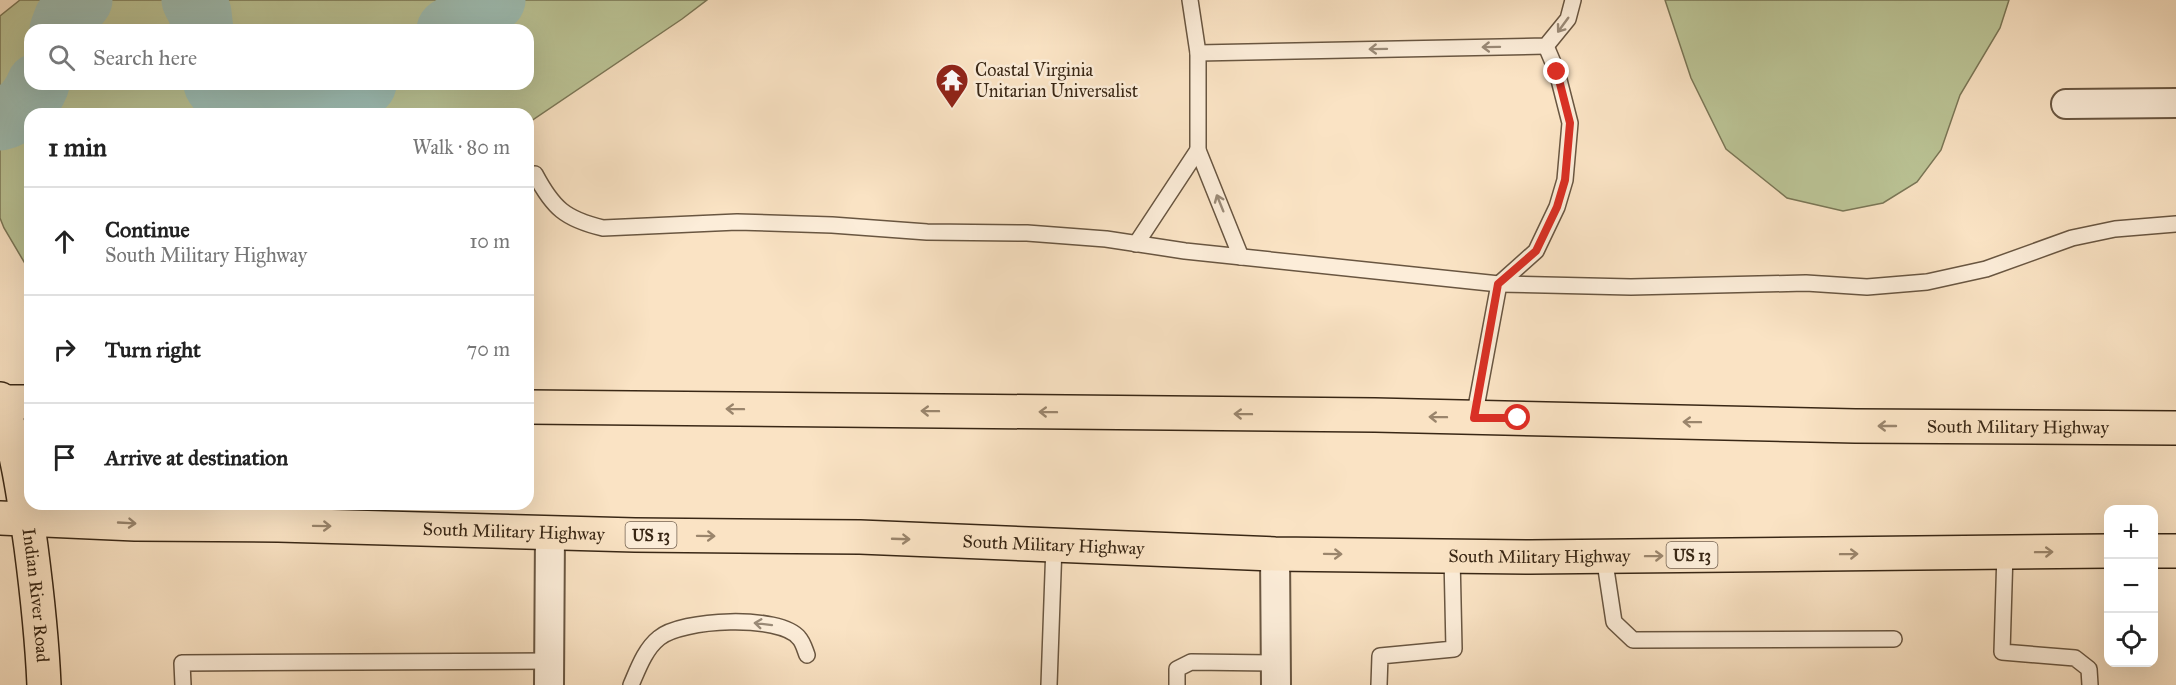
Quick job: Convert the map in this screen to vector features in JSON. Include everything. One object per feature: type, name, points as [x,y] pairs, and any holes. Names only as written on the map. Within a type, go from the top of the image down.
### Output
[{"type":"main road","name":"Indian River Road","points":[[8,401],[15,450],[14,518],[38,597],[44,685]]},
{"type":"main road","name":"South Military Highway","points":[[534,407],[1474,418],[1855,426],[2176,428]]},
{"type":"main road","name":"South Military Highway","points":[[14,518],[135,524],[278,525],[635,535],[860,537],[1275,554],[1604,556],[2104,551]]},
{"type":"main road","points":[[2158,551],[2176,550]]},
{"type":"street","points":[[2066,104],[2176,103]]},
{"type":"street","points":[[549,673],[550,532]]},
{"type":"street","points":[[1275,554],[1276,674]]},
{"type":"lane","points":[[1190,0],[1198,53],[1198,150],[1241,257]]},
{"type":"lane","points":[[1198,53],[1546,46],[1568,19],[1573,0]]},
{"type":"lane","points":[[1474,418],[1498,284],[1536,251],[1557,207],[1565,180],[1570,123],[1557,72],[1546,46]]},
{"type":"lane","points":[[1136,244],[1198,150]]},
{"type":"lane","points":[[535,174],[546,196],[560,211],[583,223],[603,228],[736,222],[832,225],[927,232],[1027,233],[1106,239],[1241,257],[1498,284],[1631,287],[1806,283],[1866,287],[1927,282],[1986,269],[2072,238],[2115,229],[2176,224]]},
{"type":"lane","points":[[1049,685],[1054,545]]},
{"type":"lane","points":[[2005,552],[2002,652],[2075,658],[2089,669],[2090,685]]},
{"type":"lane","points":[[1379,685],[1380,656],[1455,649],[1452,556]]},
{"type":"lane","points":[[1604,556],[1614,622],[1632,640],[1894,639]]},
{"type":"lane","points":[[631,685],[642,659],[659,638],[681,627],[703,623],[758,622],[781,626],[799,637],[807,655]]},
{"type":"lane","points":[[1177,685],[1177,669],[1191,662],[1276,674]]},
{"type":"lane","points":[[183,685],[182,663],[549,673]]},
{"type":"green space","points":[[20,0],[707,0],[534,119],[534,108],[24,108],[24,262],[0,218],[0,16]]},
{"type":"green space","points":[[1665,0],[2009,0],[2000,28],[1960,95],[1941,150],[1917,182],[1883,203],[1843,211],[1787,198],[1726,149],[1691,78]]},
{"type":"waterway","points":[[63,24],[81,0]]},
{"type":"waterway","points":[[193,0],[200,13],[201,24]]},
{"type":"waterway","points":[[457,24],[494,0]]},
{"type":"waterway","points":[[0,119],[13,114],[23,106],[35,90]]},
{"type":"waterway","points":[[219,90],[223,95],[254,108]]},
{"type":"waterway","points":[[326,108],[355,90]]},
{"type":"place","name":"Coastal Virginia Unitarian Universalist","points":[[952,109]]},
{"type":"route","points":[[1518,418],[1474,418],[1498,284],[1536,251],[1557,207],[1565,180],[1570,123],[1557,72]]}]
